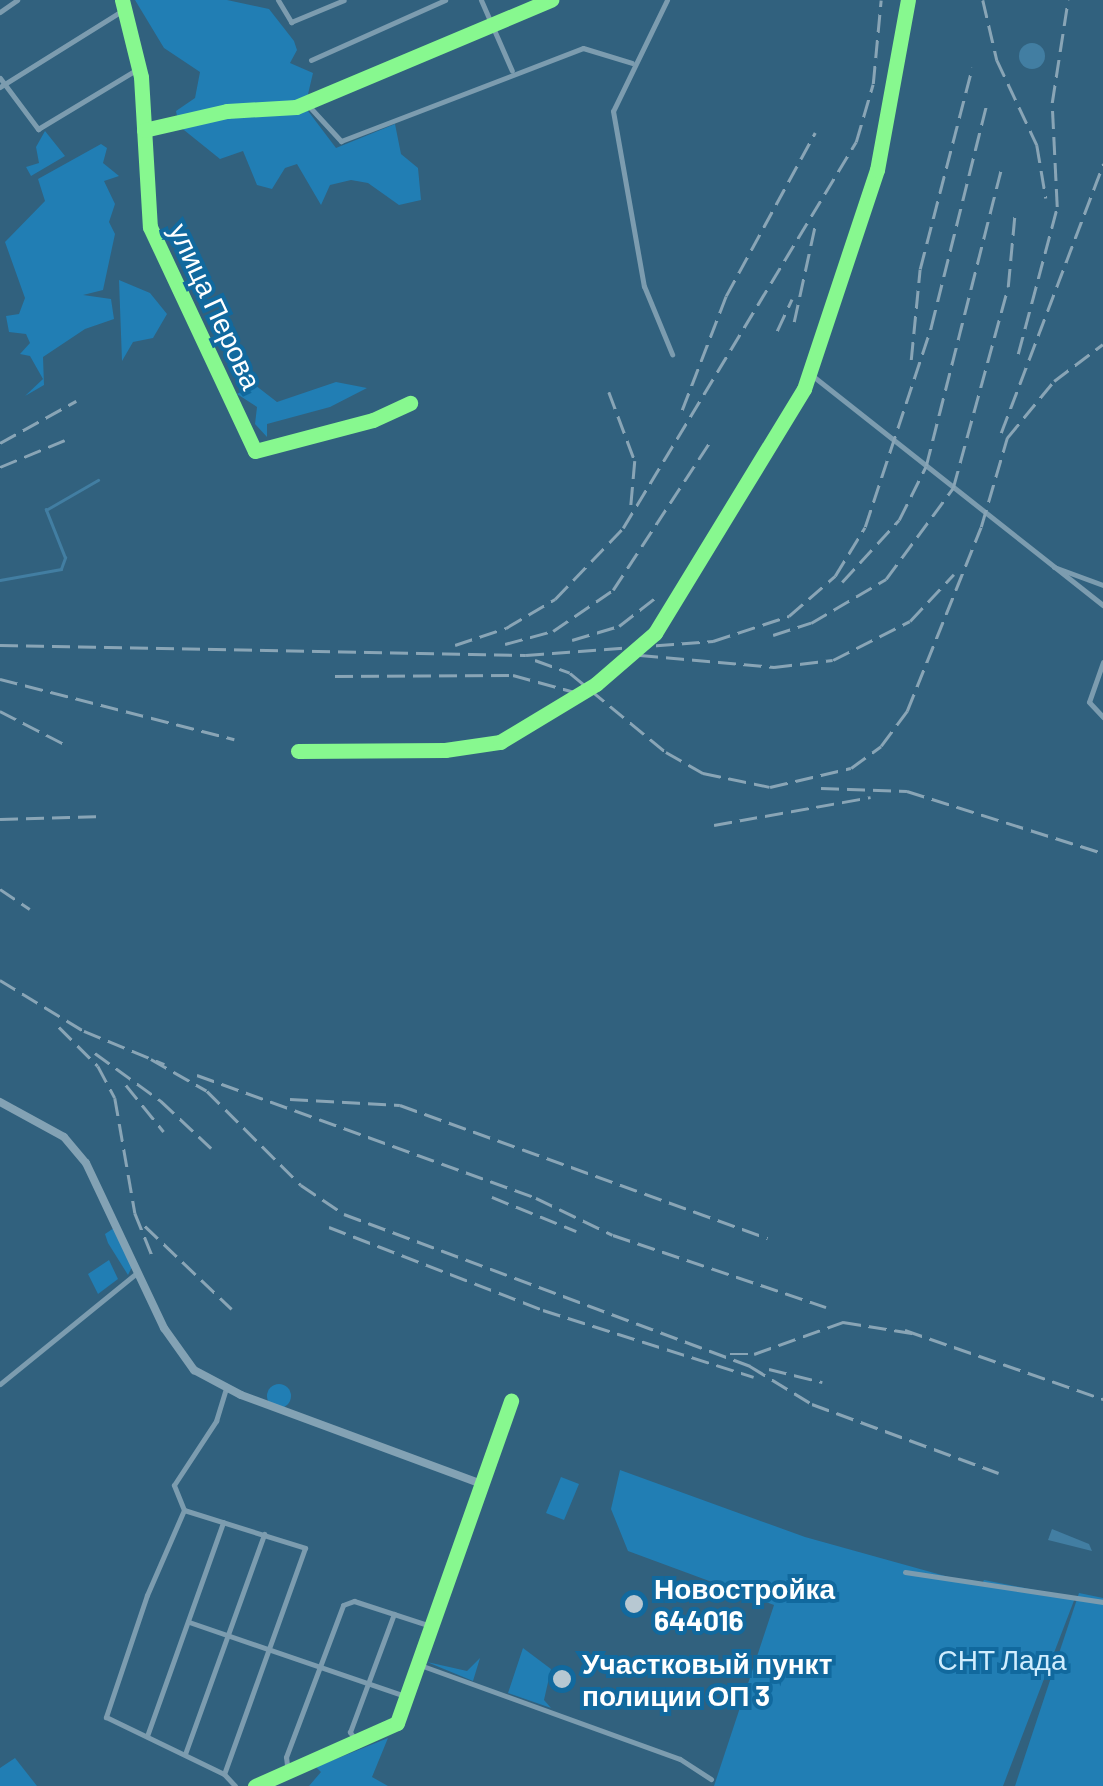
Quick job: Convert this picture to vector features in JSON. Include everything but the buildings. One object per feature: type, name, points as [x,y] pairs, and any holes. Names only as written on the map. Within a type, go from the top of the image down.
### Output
[{"type":"street","points":[[0,12],[17,0]]},
{"type":"street","points":[[278,0],[291,22],[344,0]]},
{"type":"street","points":[[311,60],[446,0]]},
{"type":"street","points":[[481,0],[512,71]]},
{"type":"street","points":[[144,130],[227,111],[306,103],[551,0]]},
{"type":"street","points":[[667,0],[613,103],[617,149],[644,286],[672,354]]},
{"type":"street","points":[[298,751],[446,750],[500,742],[606,678],[655,633],[777,441],[808,372],[877,170],[908,0]]},
{"type":"street","points":[[124,4],[1,83],[38,129],[139,68]]},
{"type":"street","name":"улица Перова","points":[[124,4],[139,68],[154,237],[255,451]]},
{"type":"street","points":[[306,103],[342,140],[512,71],[588,47],[632,63]]},
{"type":"street","points":[[808,372],[1103,605]]},
{"type":"street","points":[[255,451],[373,420],[410,403]]},
{"type":"street","points":[[1052,566],[1103,584]]},
{"type":"street","points":[[1103,662],[1089,702],[1103,717]]},
{"type":"street","points":[[0,1102],[76,1149],[177,1352],[226,1389],[479,1480]]},
{"type":"street","points":[[0,1384],[138,1272]]},
{"type":"street","points":[[226,1389],[216,1421],[174,1484],[184,1510],[147,1595],[106,1717],[224,1774],[235,1786]]},
{"type":"street","points":[[255,1786],[389,1731],[409,1697],[479,1480],[511,1401]]},
{"type":"street","points":[[184,1510],[304,1548],[224,1774]]},
{"type":"street","points":[[147,1736],[222,1522]]},
{"type":"street","points":[[185,1754],[264,1534]]},
{"type":"street","points":[[906,1572],[1103,1602]]},
{"type":"street","points":[[288,1772],[286,1757],[337,1615],[354,1600],[433,1627]]},
{"type":"street","points":[[359,1744],[350,1732],[394,1614]]},
{"type":"street","points":[[189,1622],[409,1697]]},
{"type":"street","points":[[420,1665],[680,1759],[711,1779]]},
{"type":"green space","points":[[135,0],[227,0],[269,9],[294,41],[297,50],[290,63],[313,73],[305,107],[336,148],[395,124],[401,154],[418,168],[421,200],[399,205],[368,183],[351,180],[330,185],[321,205],[297,164],[285,168],[272,189],[257,185],[243,151],[220,159],[179,126],[176,111],[195,98],[200,72],[164,48]]},
{"type":"green space","points":[[45,131],[65,156],[31,176],[26,167],[39,163],[36,147]]},
{"type":"green space","points":[[101,144],[107,148],[103,163],[119,176],[104,181],[115,204],[109,222],[115,234],[103,290],[83,295],[111,299],[114,319],[85,329],[43,357],[44,385],[25,396],[43,379],[30,356],[20,354],[30,343],[26,334],[9,332],[6,316],[19,314],[25,298],[5,242],[45,201],[38,179]]},
{"type":"green space","points":[[119,280],[150,293],[167,314],[153,338],[133,342],[122,361]]},
{"type":"green space","points":[[336,382],[367,388],[330,407],[267,424],[267,437],[255,424],[257,407],[237,394],[255,385],[277,402]]},
{"type":"green space","points":[[114,1228],[132,1267],[128,1275],[105,1234]]},
{"type":"green space","points":[[109,1260],[118,1279],[98,1294],[88,1274]]},
{"type":"green space","points":[[279,1384],[291,1396],[279,1408],[267,1396]]},
{"type":"green space","name":"СНТ Лада","points":[[620,1470],[805,1537],[981,1586],[984,1580],[1075,1598],[1003,1786],[714,1786],[774,1605],[628,1551],[611,1509]]},
{"type":"green space","points":[[561,1477],[579,1484],[564,1520],[546,1513]]},
{"type":"green space","points":[[1079,1593],[1103,1598],[1103,1786],[1015,1786]]},
{"type":"green space","points":[[523,1648],[551,1669],[544,1700],[551,1708],[508,1693]]},
{"type":"green space","points":[[480,1658],[473,1681],[427,1662],[467,1671]]},
{"type":"green space","points":[[388,1738],[372,1777],[388,1786],[309,1786],[321,1772],[316,1767]]},
{"type":"green space","points":[[15,1758],[37,1786],[0,1786],[0,1768]]},
{"type":"shaded area","points":[[1032,43],[1041,47],[1045,56],[1041,65],[1032,69],[1023,65],[1019,56],[1023,47]]},
{"type":"shaded area","points":[[1052,1529],[1089,1544],[1092,1551],[1048,1540]]},
{"type":"waterway","points":[[0,580],[61,569],[65,558],[46,510],[98,480]]},
{"type":"railway","points":[[455,645],[506,628],[555,599],[623,528],[856,142],[873,84],[881,0]]},
{"type":"railway","points":[[983,0],[997,60],[1037,145],[1046,198]]},
{"type":"railway","points":[[1018,354],[1057,207],[1052,103],[1068,0]]},
{"type":"railway","points":[[911,360],[920,269],[972,68]]},
{"type":"railway","points":[[0,645],[526,655],[713,641],[789,616],[835,576],[865,527],[931,327],[987,102]]},
{"type":"railway","points":[[682,410],[726,296],[815,133]]},
{"type":"railway","points":[[1001,433],[1103,164]]},
{"type":"railway","points":[[842,582],[899,520],[926,466],[1002,166]]},
{"type":"railway","points":[[773,635],[811,623],[886,579],[953,488],[1008,287],[1015,211]]},
{"type":"railway","points":[[794,322],[815,226]]},
{"type":"railway","points":[[777,331],[792,299]]},
{"type":"railway","points":[[535,660],[570,673],[666,752],[703,773],[770,787],[851,768],[881,746],[907,711],[981,527],[1007,438],[1054,381],[1103,344]]},
{"type":"railway","points":[[609,392],[635,461],[631,506]]},
{"type":"railway","points":[[0,443],[76,401]]},
{"type":"railway","points":[[0,467],[65,440]]},
{"type":"railway","points":[[505,644],[553,631],[613,590],[710,442]]},
{"type":"railway","points":[[640,655],[774,667],[833,660],[910,621],[954,574]]},
{"type":"railway","points":[[572,640],[619,626],[659,595]]},
{"type":"railway","points":[[335,676],[513,675],[589,696]]},
{"type":"railway","points":[[0,679],[234,739]]},
{"type":"railway","points":[[0,711],[68,746]]},
{"type":"railway","points":[[821,788],[907,791],[1103,853]]},
{"type":"railway","points":[[714,825],[871,797]]},
{"type":"railway","points":[[0,819],[104,816]]},
{"type":"railway","points":[[0,889],[30,909]]},
{"type":"railway","points":[[0,980],[84,1031],[164,1064]]},
{"type":"railway","points":[[59,1027],[98,1066],[115,1098],[135,1213],[154,1260]]},
{"type":"railway","points":[[95,1053],[161,1101],[211,1148]]},
{"type":"railway","points":[[151,1059],[207,1091],[301,1185],[344,1214],[750,1366],[812,1404],[999,1473]]},
{"type":"railway","points":[[197,1075],[536,1198],[613,1235],[826,1307]]},
{"type":"railway","points":[[126,1085],[164,1132]]},
{"type":"railway","points":[[290,1099],[400,1105],[768,1238]]},
{"type":"railway","points":[[492,1197],[576,1231]]},
{"type":"railway","points":[[145,1226],[232,1309]]},
{"type":"railway","points":[[329,1227],[543,1310],[754,1377]]},
{"type":"railway","points":[[730,1354],[754,1354],[843,1322],[918,1334]]},
{"type":"railway","points":[[905,1330],[1103,1399]]},
{"type":"railway","points":[[769,1369],[822,1382]]},
{"type":"cycle path","points":[[122,0],[141,77],[150,227],[255,451],[373,420],[410,403]]},
{"type":"cycle path","points":[[144,130],[227,111],[296,107],[551,0]]},
{"type":"cycle path","points":[[298,751],[445,750],[500,742],[596,684],[655,633],[804,389],[877,170],[908,0]]},
{"type":"cycle path","points":[[255,1786],[397,1723],[511,1401]]},
{"type":"place","name":"Новостройка 644016","points":[[634,1604]]},
{"type":"place","name":"Участковый пункт полиции ОП 3","points":[[562,1679]]}]
